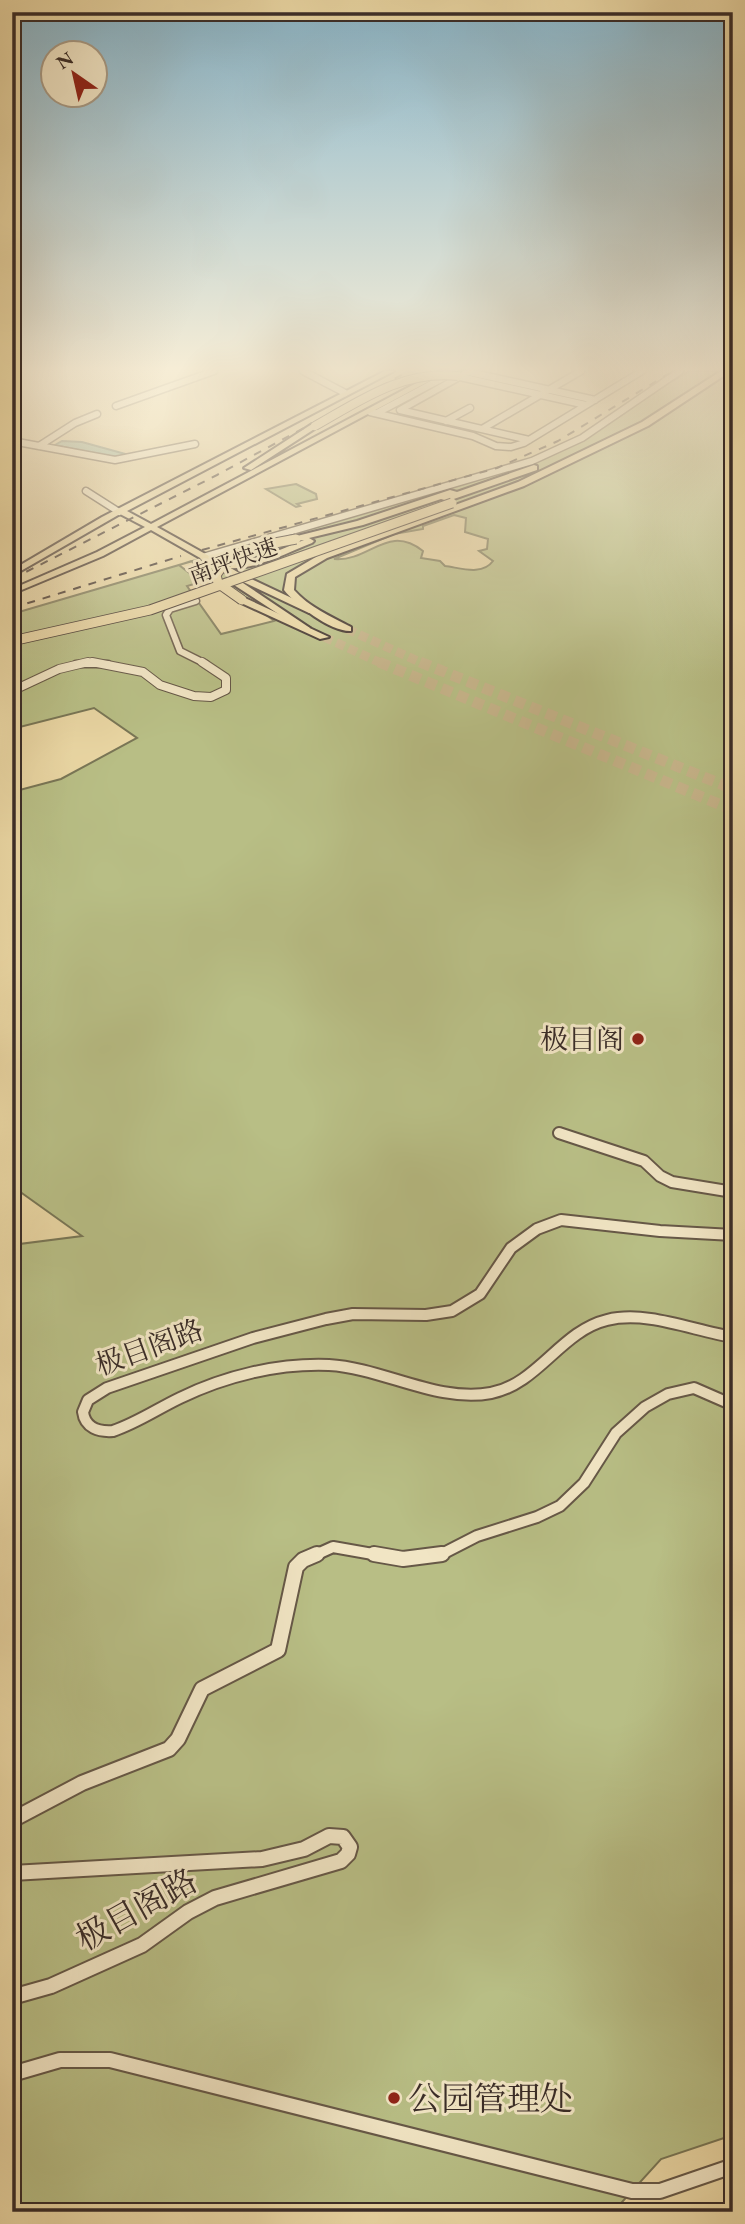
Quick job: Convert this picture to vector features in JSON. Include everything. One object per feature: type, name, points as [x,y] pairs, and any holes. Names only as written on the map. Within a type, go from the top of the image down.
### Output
[{"type":"highway","points":[[213,562],[226,566],[245,564],[360,523],[511,475]]},
{"type":"highway","name":"南坪快速","points":[[12,641],[117,619],[162,606],[517,475]]},
{"type":"highway","name":"南坪快速","points":[[12,635],[150,603],[529,475]]},
{"type":"highway","points":[[347,629],[312,611],[295,597],[288,583],[290,576],[309,562],[541,475]]},
{"type":"highway","points":[[324,636],[242,600],[218,583],[216,575],[221,565],[243,553],[360,523]]},
{"type":"main road","points":[[12,573],[118,511],[188,475]]},
{"type":"main road","points":[[118,511],[188,475]]},
{"type":"main road","points":[[12,592],[72,568],[125,541],[147,527],[160,514],[235,475]]},
{"type":"main road","points":[[12,585],[181,512],[252,475]]},
{"type":"main road","points":[[118,511],[131,516],[306,628]]},
{"type":"main road","points":[[169,540],[165,529],[169,521],[181,512]]},
{"type":"main road","points":[[131,516],[160,514]]},
{"type":"main road","points":[[125,541],[148,536],[169,540],[312,611]]},
{"type":"street","points":[[203,557],[485,475]]},
{"type":"street","points":[[86,491],[118,511]]},
{"type":"street","points":[[12,691],[56,670],[88,662],[148,674],[157,684],[165,687],[206,699],[215,697],[226,690],[226,678],[216,669],[180,651],[166,615],[170,609],[196,601]]},
{"type":"street","points":[[559,1133],[575,1136],[644,1161],[660,1176],[672,1182],[733,1192]]},
{"type":"street","name":"极目阁路","points":[[733,1235],[660,1231],[580,1220],[551,1223],[511,1248],[486,1287],[463,1307],[426,1315],[339,1316],[253,1338],[107,1388],[88,1399],[83,1411],[91,1428],[101,1432],[113,1432],[220,1380],[253,1370],[287,1365],[355,1367],[424,1386],[491,1393],[506,1388],[589,1328],[610,1319],[674,1325],[733,1337]]},
{"type":"street","points":[[12,1820],[90,1780],[169,1749],[178,1739],[202,1689],[278,1650],[296,1567],[303,1560],[333,1547],[403,1559],[438,1556],[477,1536],[537,1517],[560,1506],[584,1482],[616,1433],[645,1407],[668,1394],[694,1388],[733,1405]]},
{"type":"street","name":"极目阁路","points":[[12,1873],[262,1859],[304,1849],[333,1835],[343,1837],[350,1847],[348,1854],[341,1861],[215,1898],[188,1912],[162,1933],[131,1951],[51,1986],[12,1997]]},
{"type":"street","points":[[12,2074],[28,2067],[71,2058],[110,2060],[632,2191],[660,2191],[733,2166]]},
{"type":"shaded area","points":[[486,475],[733,475],[733,2135],[661,2159],[613,2212],[12,2212],[12,1245],[82,1236],[12,1186],[12,792],[61,779],[137,738],[94,708],[12,729],[12,614],[179,565],[201,582],[187,586],[221,634],[274,621],[191,561]],"holes":[[[454,515],[466,518],[465,532],[488,539],[487,549],[479,551],[493,561],[477,570],[445,566],[440,561],[421,558],[423,551],[410,543],[399,541],[389,542],[358,555],[334,559],[394,534],[423,529],[423,526]]]},
{"type":"shaded area","points":[[296,484],[316,494],[317,499],[297,504],[300,506],[296,507],[266,489]]},
{"type":"tunnel","points":[[347,629],[424,664]]},
{"type":"tunnel","points":[[324,637],[383,664]]},
{"type":"tunnel","points":[[379,662],[733,810]]},
{"type":"tunnel","points":[[420,662],[733,789]]},
{"type":"railway","points":[[12,579],[217,475]]},
{"type":"railway","points":[[202,550],[473,475]]},
{"type":"railway","points":[[12,608],[181,556]]},
{"type":"place","name":"极目阁","points":[[638,1039]]},
{"type":"place","name":"公园管理处","points":[[394,2098]]}]
